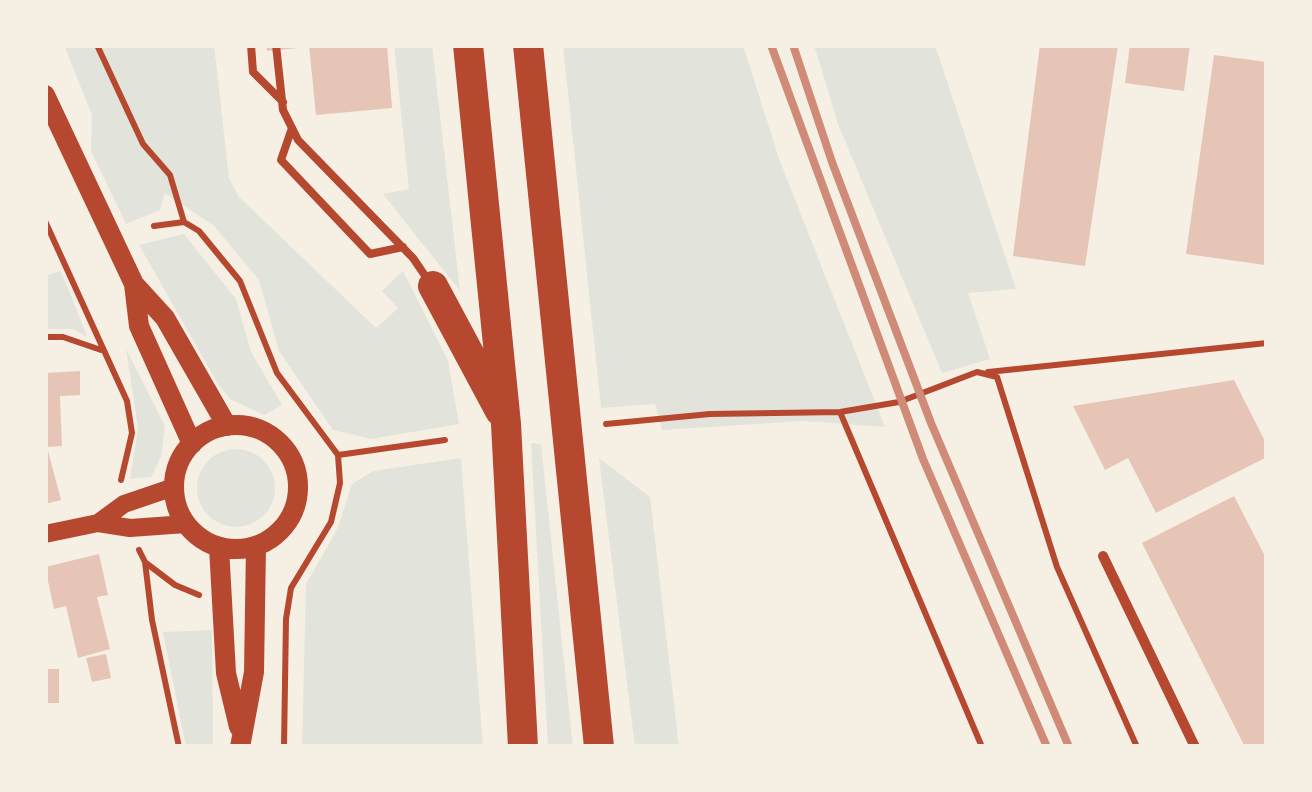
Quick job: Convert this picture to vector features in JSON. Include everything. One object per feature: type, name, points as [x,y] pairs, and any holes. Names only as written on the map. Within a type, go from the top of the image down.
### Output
[{"type":"highway","points":[[468,45],[506,424],[523,747]]},
{"type":"highway","points":[[528,45],[599,747]]},
{"type":"highway","points":[[433,286],[506,424]]},
{"type":"main road","points":[[45,95],[134,284],[165,318],[227,426]]},
{"type":"main road","points":[[134,284],[139,326],[192,444]]},
{"type":"main road","points":[[227,426],[257,429],[275,438],[297,473],[297,504],[288,522],[256,546],[219,547],[186,524],[174,487],[181,459],[192,444],[227,426]]},
{"type":"main road","points":[[240,740],[254,672],[256,546]]},
{"type":"main road","points":[[219,547],[226,673],[240,740]]},
{"type":"street","points":[[98,523],[124,504],[174,487]]},
{"type":"street","points":[[45,534],[98,523],[130,528],[186,524]]},
{"type":"street","points":[[1103,556],[1195,747]]},
{"type":"lane","points":[[251,45],[253,72],[282,102]]},
{"type":"lane","points":[[276,45],[282,102],[298,140],[403,247],[433,286]]},
{"type":"lane","points":[[292,128],[280,160],[370,254],[403,247]]},
{"type":"path","points":[[97,45],[142,144],[170,175],[184,222]]},
{"type":"path","points":[[45,221],[130,416],[132,433],[121,480],[124,504]]},
{"type":"path","points":[[154,226],[184,222],[198,231],[240,281],[277,374],[338,455],[340,483],[331,522],[291,588],[286,619],[284,747]]},
{"type":"path","points":[[45,337],[63,337],[101,350]]},
{"type":"path","points":[[606,424],[728,413],[840,412],[900,402],[966,375],[1267,343]]},
{"type":"path","points":[[987,372],[997,377],[1064,585],[1137,747]]},
{"type":"path","points":[[840,412],[982,747]]},
{"type":"path","points":[[338,455],[445,440]]},
{"type":"path","points":[[146,562],[152,620],[179,747]]},
{"type":"shaded area","points":[[64,45],[214,45],[229,178],[238,196],[376,328],[398,308],[382,291],[403,271],[448,361],[459,424],[371,439],[333,430],[279,351],[259,280],[214,226],[165,193],[160,210],[126,224],[91,151],[92,115]]},
{"type":"shaded area","points":[[394,45],[432,45],[460,291],[383,194],[409,189]]},
{"type":"shaded area","points":[[563,45],[743,45],[779,159],[885,427],[804,421],[662,430],[655,404],[601,408]]},
{"type":"shaded area","points":[[814,45],[935,45],[1016,289],[968,293],[990,359],[942,373],[838,124]]},
{"type":"shaded area","points":[[184,234],[236,299],[251,352],[282,405],[264,415],[230,399],[218,384],[139,245]]},
{"type":"shaded area","points":[[60,271],[87,337],[73,329],[45,329],[45,276]]},
{"type":"shaded area","points":[[126,349],[165,426],[161,457],[151,477],[130,479],[138,428]]},
{"type":"shaded area","points":[[531,443],[541,444],[573,747],[548,747]]},
{"type":"shaded area","points":[[236,449],[264,460],[275,488],[264,516],[236,527],[208,516],[197,488],[208,460]]},
{"type":"shaded area","points":[[461,458],[483,747],[302,747],[306,584],[337,530],[352,484],[373,471]]},
{"type":"shaded area","points":[[599,458],[650,497],[679,747],[635,747]]},
{"type":"shaded area","points":[[212,630],[213,747],[186,747],[163,632]]},
{"type":"building","points":[[266,45],[299,45],[299,48],[267,51]]},
{"type":"building","points":[[309,45],[387,45],[392,108],[316,115]]},
{"type":"building","points":[[1040,45],[1118,45],[1085,266],[1013,256]]},
{"type":"building","points":[[1130,45],[1190,45],[1184,91],[1125,83]]},
{"type":"building","points":[[1214,55],[1267,62],[1265,265],[1186,254]]},
{"type":"building","points":[[80,371],[80,395],[60,396],[62,446],[47,447],[61,500],[45,504],[45,373]]},
{"type":"building","points":[[1234,380],[1267,445],[1267,457],[1156,513],[1128,458],[1105,470],[1073,406]]},
{"type":"building","points":[[1234,496],[1267,560],[1267,747],[1245,747],[1142,543]]},
{"type":"building","points":[[99,554],[108,595],[97,597],[110,649],[78,658],[66,606],[54,609],[45,567]]},
{"type":"building","points":[[106,654],[111,678],[92,682],[86,658]]},
{"type":"building","points":[[45,669],[59,669],[59,703],[45,703]]},
{"type":"railway","points":[[771,45],[923,459],[1047,747]]},
{"type":"railway","points":[[793,45],[832,162],[931,423],[1069,747]]}]
